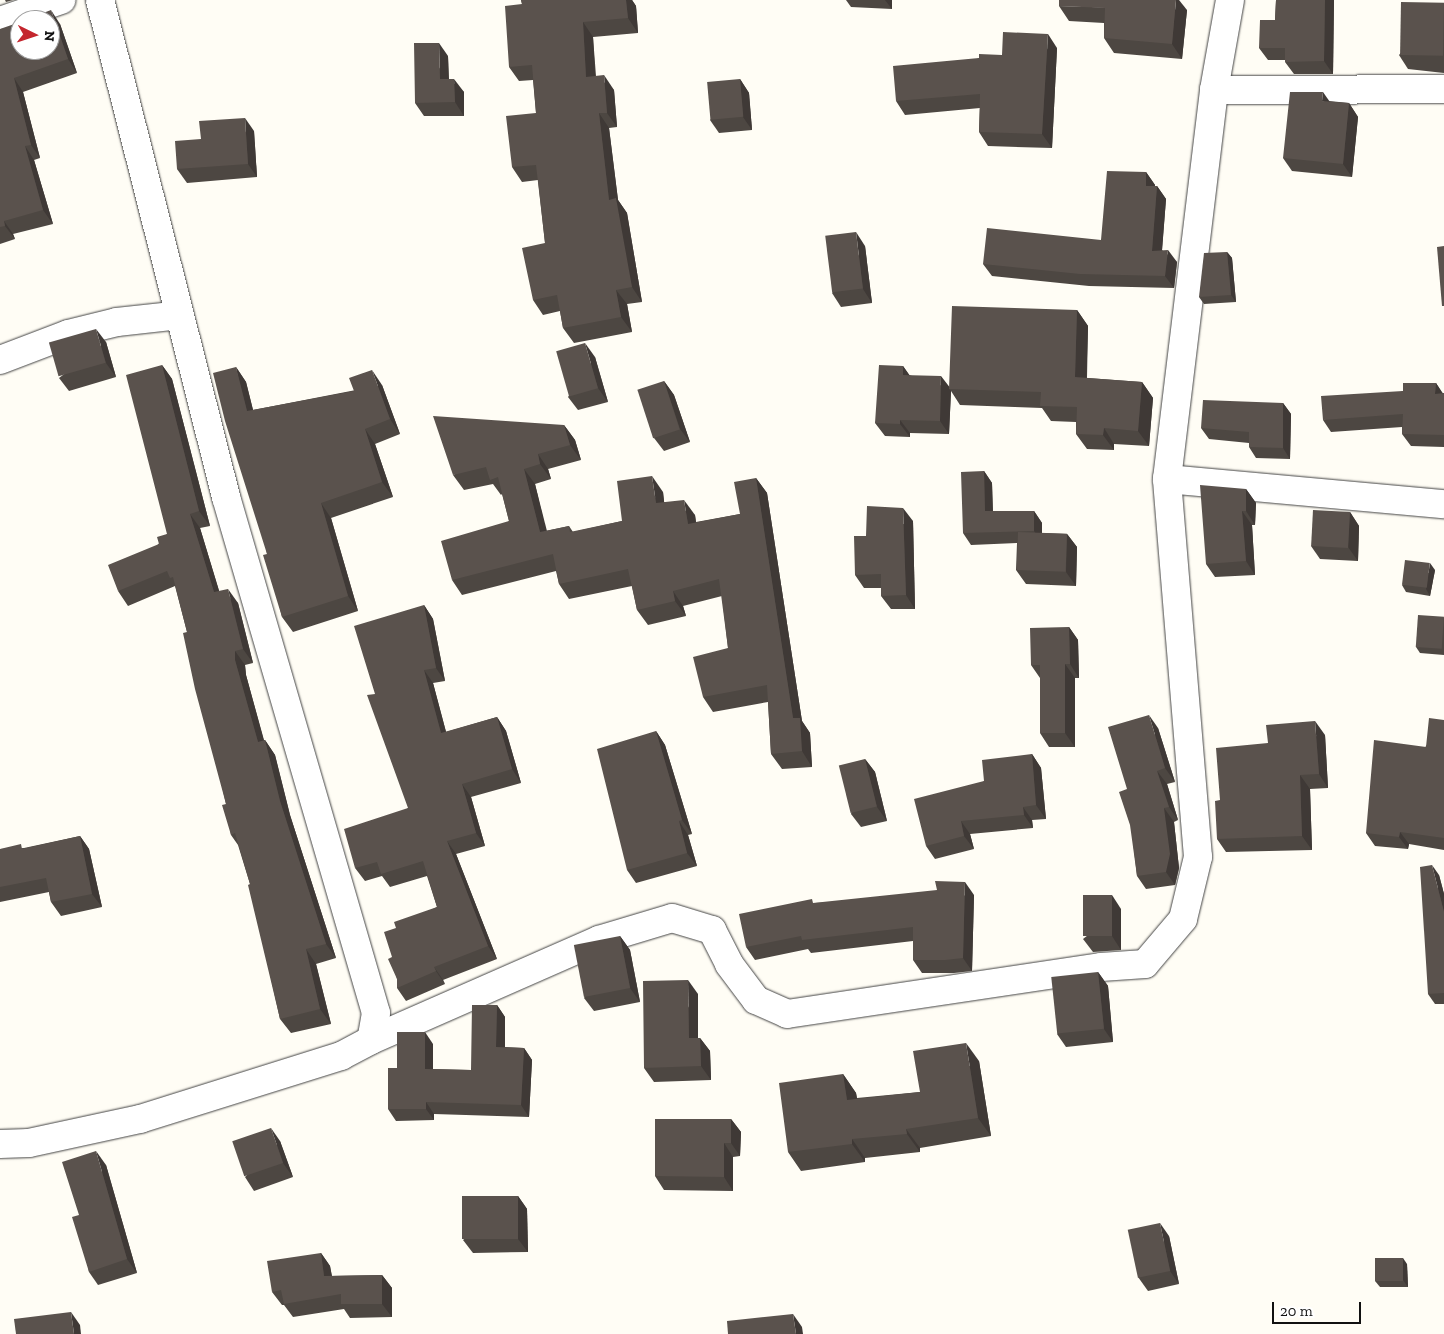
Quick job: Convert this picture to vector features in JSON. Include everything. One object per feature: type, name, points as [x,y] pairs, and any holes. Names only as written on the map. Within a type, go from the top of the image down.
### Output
[{"type":"street","points":[[0,21],[61,0]]},
{"type":"street","points":[[100,0],[226,497],[376,1013],[371,1040]]},
{"type":"street","points":[[0,1144],[29,1143],[140,1119],[341,1056],[371,1040],[599,940],[672,918],[712,930],[729,964],[756,1000],[787,1014],[1101,967],[1145,964],[1183,919],[1198,857],[1167,479],[1214,90],[1230,0]]},
{"type":"street","points":[[1214,90],[1444,89]]},
{"type":"street","points":[[0,360],[76,332],[117,322],[180,315]]},
{"type":"street","points":[[1167,479],[1444,504]]},
{"type":"building","points":[[521,0],[626,0],[628,18],[583,22],[586,77],[604,75],[607,113],[599,113],[609,200],[616,198],[632,287],[616,290],[621,317],[563,328],[557,295],[533,300],[522,248],[545,243],[536,165],[512,167],[506,116],[536,113],[532,65],[509,67],[505,6],[522,4]]},
{"type":"building","points":[[1059,0],[1176,0],[1172,44],[1104,38],[1105,8],[1059,6]]},
{"type":"building","points":[[1276,0],[1325,0],[1324,61],[1285,62],[1285,48],[1259,48],[1260,20],[1275,20]]},
{"type":"building","points":[[1401,2],[1444,3],[1443,56],[1400,55]]},
{"type":"building","points":[[10,26],[10,60],[60,60],[60,36],[68,59],[14,78],[31,145],[25,146],[43,210],[4,221],[5,226],[0,227],[0,29]]},
{"type":"building","points":[[1003,32],[1048,34],[1042,134],[979,132],[980,94],[896,101],[893,66],[979,58],[979,54],[1002,55]]},
{"type":"building","points":[[414,43],[439,43],[440,79],[454,79],[455,102],[415,103]]},
{"type":"building","points":[[740,79],[743,117],[710,120],[707,82]]},
{"type":"building","points":[[1290,92],[1323,92],[1322,101],[1349,103],[1343,164],[1283,158]]},
{"type":"building","points":[[245,118],[248,164],[177,169],[175,141],[201,139],[199,121]]},
{"type":"building","points":[[1107,171],[1146,172],[1146,186],[1157,186],[1152,251],[1168,250],[1165,276],[1080,274],[983,264],[987,228],[1101,240]]},
{"type":"building","points":[[856,232],[863,289],[832,292],[825,236]]},
{"type":"building","points":[[1444,246],[1444,306],[1442,306],[1437,247]]},
{"type":"building","points":[[1227,252],[1231,295],[1199,297],[1204,253]]},
{"type":"building","points":[[952,306],[1077,310],[1075,377],[1142,382],[1138,431],[1104,428],[1103,435],[1076,434],[1077,407],[1040,406],[1041,392],[949,389]]},
{"type":"building","points":[[96,329],[106,363],[59,376],[49,343]]},
{"type":"building","points":[[585,343],[598,388],[569,396],[556,351]]},
{"type":"building","points":[[162,365],[199,511],[190,514],[214,592],[228,589],[243,649],[235,651],[235,660],[258,742],[265,740],[280,801],[326,944],[306,949],[320,1009],[280,1019],[248,885],[250,884],[235,833],[231,835],[222,805],[226,804],[195,689],[183,633],[187,632],[173,577],[170,578],[167,571],[118,591],[108,565],[159,544],[157,537],[167,534],[126,375]]},
{"type":"building","points":[[879,365],[903,366],[903,375],[941,376],[940,421],[900,420],[900,424],[875,423]]},
{"type":"building","points":[[236,367],[247,411],[354,391],[349,378],[372,370],[390,419],[365,429],[382,482],[321,503],[348,596],[282,617],[263,555],[267,554],[225,421],[213,373]]},
{"type":"building","points":[[664,381],[680,430],[653,438],[637,390]]},
{"type":"building","points":[[1403,383],[1436,383],[1435,394],[1444,393],[1444,435],[1402,434],[1403,414],[1323,420],[1321,396],[1403,391]]},
{"type":"building","points":[[1203,400],[1283,403],[1283,448],[1249,447],[1249,432],[1201,428]]},
{"type":"building","points":[[433,416],[564,425],[570,445],[538,454],[540,464],[524,469],[540,532],[569,526],[570,532],[622,521],[617,481],[652,476],[656,503],[684,500],[688,524],[740,514],[734,482],[756,478],[793,718],[800,718],[802,751],[771,754],[767,685],[703,697],[693,657],[728,648],[719,579],[673,591],[675,601],[637,610],[628,569],[559,584],[553,554],[452,580],[441,541],[509,521],[498,477],[490,480],[486,467],[453,475]]},
{"type":"building","points":[[984,471],[985,511],[1034,511],[1034,531],[963,533],[961,472]]},
{"type":"building","points":[[1200,485],[1246,489],[1246,511],[1242,511],[1246,561],[1206,564]]},
{"type":"building","points":[[867,506],[903,508],[906,595],[881,596],[881,574],[855,575],[854,536],[866,536]]},
{"type":"building","points":[[1313,510],[1350,512],[1348,548],[1311,546]]},
{"type":"building","points":[[1018,532],[1067,534],[1066,572],[1017,570]]},
{"type":"building","points":[[1405,560],[1430,563],[1427,588],[1402,585]]},
{"type":"building","points":[[424,605],[436,668],[424,670],[441,733],[497,717],[512,769],[462,784],[476,833],[447,841],[488,946],[434,967],[436,971],[397,988],[397,979],[388,959],[392,957],[384,932],[396,928],[394,922],[437,907],[423,861],[381,874],[377,862],[355,868],[344,829],[408,808],[367,695],[375,694],[354,626]]},
{"type":"building","points":[[1418,615],[1444,617],[1442,649],[1416,647]]},
{"type":"building","points":[[1069,627],[1070,664],[1065,664],[1065,733],[1040,733],[1040,665],[1031,665],[1030,628]]},
{"type":"building","points":[[1149,715],[1165,768],[1157,771],[1169,807],[1164,808],[1170,854],[1166,872],[1137,876],[1130,825],[1119,792],[1127,789],[1108,727]]},
{"type":"building","points":[[1429,718],[1444,720],[1444,838],[1400,832],[1399,837],[1366,833],[1374,740],[1426,747]]},
{"type":"building","points":[[1315,721],[1319,774],[1300,775],[1302,836],[1217,839],[1215,801],[1220,800],[1216,748],[1268,743],[1266,725]]},
{"type":"building","points":[[656,731],[682,820],[679,821],[687,853],[627,870],[597,749]]},
{"type":"building","points":[[1032,754],[1036,805],[1023,807],[1024,815],[961,821],[964,836],[926,846],[914,799],[984,781],[982,760]]},
{"type":"building","points":[[865,759],[877,807],[851,813],[839,766]]},
{"type":"building","points":[[80,836],[92,894],[51,902],[46,878],[0,887],[0,849],[21,844],[22,849]]},
{"type":"building","points":[[1432,865],[1444,912],[1444,993],[1428,994],[1420,867]]},
{"type":"building","points":[[935,881],[965,882],[963,958],[913,960],[913,927],[802,940],[801,936],[746,947],[739,914],[812,899],[813,903],[937,890]]},
{"type":"building","points":[[1083,895],[1112,895],[1112,936],[1083,936]]},
{"type":"building","points":[[620,936],[630,988],[584,997],[574,945]]},
{"type":"building","points":[[1098,972],[1104,1029],[1057,1034],[1051,977]]},
{"type":"building","points":[[688,980],[689,1038],[700,1038],[701,1066],[644,1068],[643,981]]},
{"type":"building","points":[[472,1005],[497,1005],[496,1047],[524,1048],[521,1105],[426,1102],[426,1109],[388,1109],[388,1068],[397,1068],[397,1032],[425,1032],[425,1069],[471,1070]]},
{"type":"building","points":[[966,1043],[978,1118],[906,1129],[907,1134],[852,1139],[852,1144],[788,1152],[779,1083],[843,1074],[847,1100],[920,1092],[913,1051]]},
{"type":"building","points":[[655,1119],[731,1119],[731,1143],[724,1143],[724,1177],[655,1176]]},
{"type":"building","points":[[271,1128],[283,1163],[244,1176],[232,1141]]},
{"type":"building","points":[[96,1151],[127,1259],[89,1272],[72,1217],[79,1215],[62,1162]]},
{"type":"building","points":[[462,1196],[518,1196],[518,1239],[462,1239]]},
{"type":"building","points":[[1160,1223],[1170,1271],[1138,1278],[1128,1230]]},
{"type":"building","points":[[321,1253],[324,1276],[382,1275],[382,1304],[341,1304],[341,1294],[284,1304],[281,1290],[272,1292],[267,1261]]},
{"type":"building","points":[[1375,1258],[1403,1258],[1403,1281],[1375,1281]]},
{"type":"building","points":[[71,1312],[74,1334],[16,1334],[14,1319]]},
{"type":"building","points":[[793,1314],[796,1334],[728,1334],[727,1321]]}]
